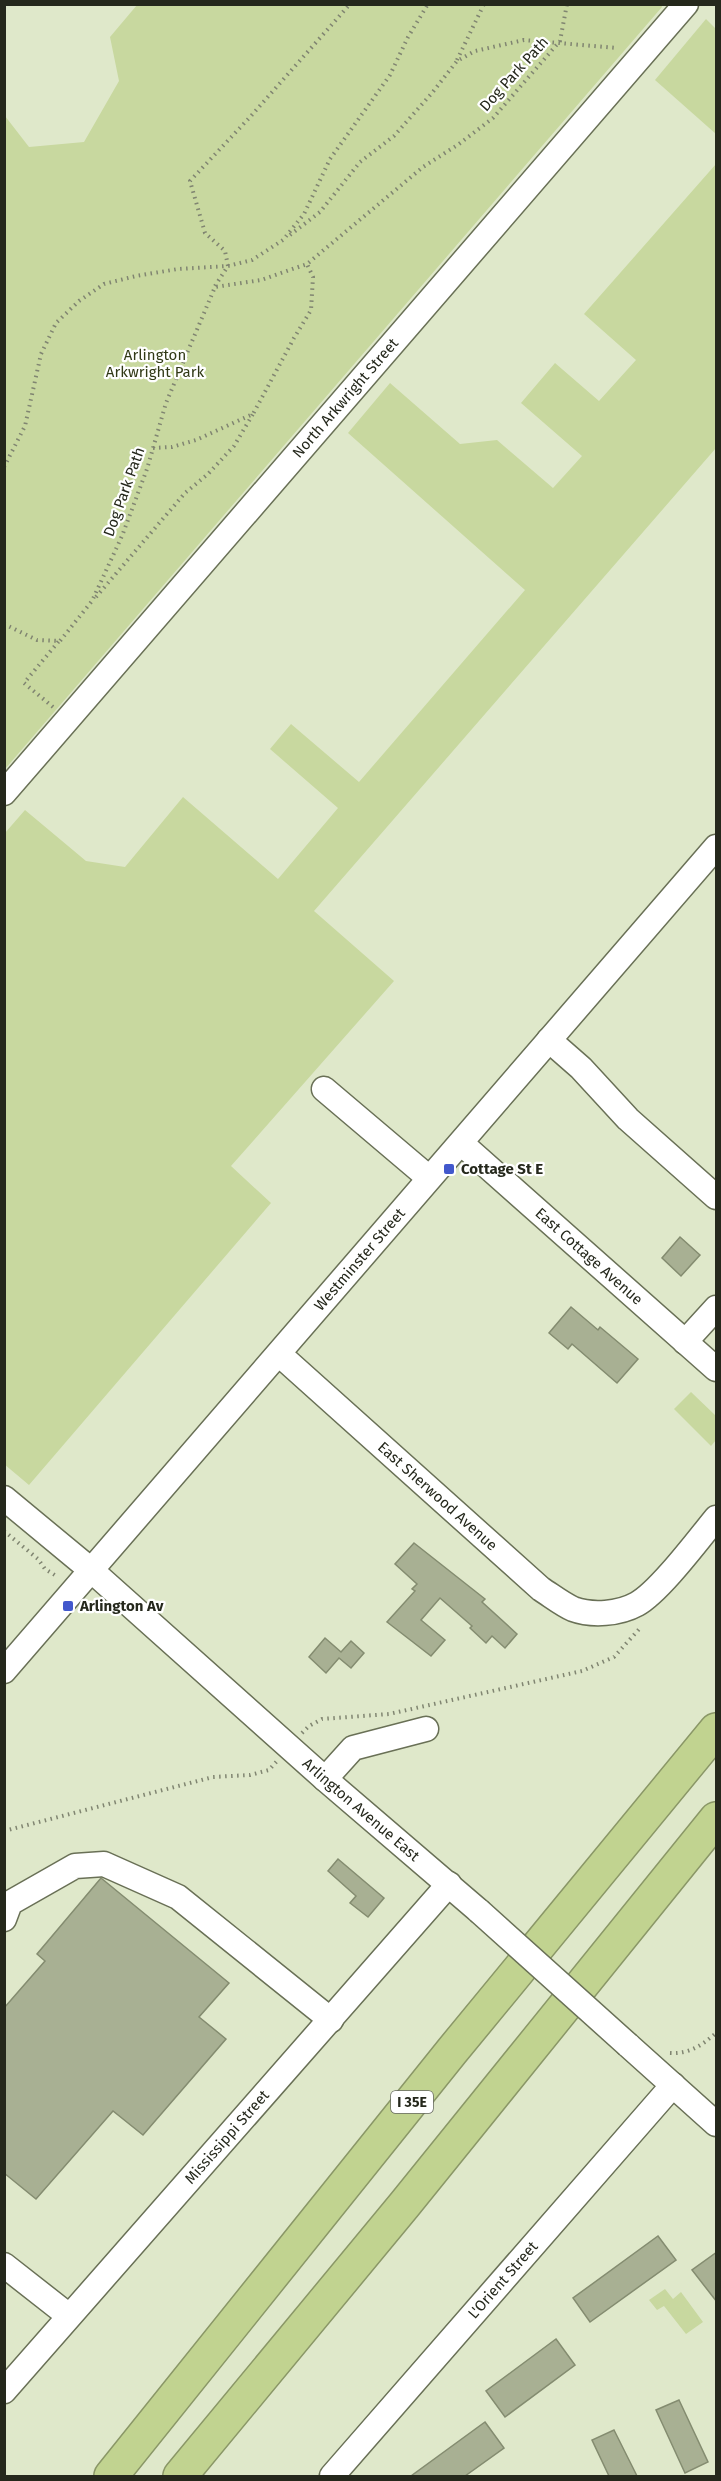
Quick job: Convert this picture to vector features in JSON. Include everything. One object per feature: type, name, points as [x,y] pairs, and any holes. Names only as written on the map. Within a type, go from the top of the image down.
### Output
[{"type":"highway","name":"I 35E","points":[[111,2476],[452,2051],[717,1730]]},
{"type":"highway","points":[[180,2476],[405,2204],[717,1819]]},
{"type":"street","name":"North Arkwright Street","points":[[4,793],[686,4]]},
{"type":"street","name":"Westminster Street","points":[[4,1671],[717,848]]},
{"type":"street","points":[[549,1040],[581,1068],[628,1119],[717,1197]]},
{"type":"street","points":[[324,1089],[429,1178]]},
{"type":"street","name":"East Cottage Avenue","points":[[461,1143],[717,1369]]},
{"type":"street","points":[[685,1342],[717,1308]]},
{"type":"street","name":"East Sherwood Avenue","points":[[279,1354],[542,1589],[576,1610],[608,1612],[629,1607],[646,1598],[717,1518]]},
{"type":"street","name":"Arlington Avenue East","points":[[4,1498],[91,1570],[325,1779],[449,1884],[717,2124]]},
{"type":"street","points":[[325,1779],[353,1748],[426,1729]]},
{"type":"street","points":[[4,1919],[10,1903],[75,1866],[104,1864],[178,1897],[330,2020]]},
{"type":"street","name":"Mississippi Street","points":[[4,2391],[449,1884]]},
{"type":"street","name":"L'Orient Street","points":[[332,2476],[673,2085]]},
{"type":"street","points":[[4,2265],[69,2316]]},
{"type":"path","points":[[228,266],[225,250],[205,233],[190,181],[350,4]]},
{"type":"path","name":"Dog Park Path","points":[[283,240],[304,214],[330,159],[390,75],[408,37],[428,4]]},
{"type":"path","points":[[457,61],[484,4]]},
{"type":"path","name":"Dog Park Path","points":[[215,287],[261,280],[307,264],[423,167],[459,144],[493,118],[560,41],[567,4]]},
{"type":"path","name":"Dog Park Path","points":[[4,467],[25,426],[41,354],[56,323],[79,301],[104,284],[136,276],[178,269],[228,266],[252,260],[320,212],[360,162],[394,136],[457,61],[475,51],[524,40],[560,41],[616,48]]},
{"type":"path","points":[[92,602],[185,493],[208,474],[234,446],[311,310],[313,277],[307,264]]},
{"type":"path","name":"Dog Park Path","points":[[68,719],[24,683],[92,602],[122,536],[166,403],[215,287],[228,266]]},
{"type":"path","points":[[153,448],[172,447],[217,433],[237,420],[253,414]]},
{"type":"path","points":[[4,624],[37,640],[60,641]]},
{"type":"path","points":[[4,1531],[38,1559],[45,1569],[59,1577]]},
{"type":"path","points":[[303,1732],[322,1719],[388,1714],[582,1671],[614,1657],[643,1625]]},
{"type":"path","points":[[4,1831],[213,1777],[249,1775],[269,1770]]},
{"type":"path","points":[[668,2054],[678,2054],[699,2047],[717,2032]]},
{"type":"green space","name":"Arlington Arkwright Park","points":[[661,4],[662,7],[5,769],[5,116],[29,147],[84,142],[119,81],[110,37],[137,5]]},
{"type":"green space","points":[[706,19],[716,29],[716,134],[655,80]]},
{"type":"green space","points":[[716,164],[716,448],[314,911],[394,981],[231,1166],[271,1203],[29,1485],[4,1464],[5,833],[25,810],[86,861],[125,867],[183,797],[278,879],[338,808],[270,749],[291,724],[359,782],[525,590],[348,433],[390,383],[460,444],[497,440],[553,488],[582,456],[521,403],[555,363],[599,401],[636,360],[584,314]]},
{"type":"green space","points":[[691,1392],[716,1416],[716,1440],[711,1446],[674,1409]]},
{"type":"green space","points":[[665,2289],[673,2299],[681,2292],[703,2322],[686,2334],[664,2306],[657,2310],[649,2300]]},
{"type":"building","points":[[680,1237],[700,1255],[681,1276],[662,1258]]},
{"type":"building","points":[[571,1307],[598,1330],[600,1327],[638,1359],[617,1383],[572,1344],[568,1349],[549,1333]]},
{"type":"building","points":[[414,1543],[485,1599],[482,1602],[517,1634],[505,1648],[492,1636],[486,1643],[470,1628],[472,1626],[440,1598],[421,1620],[445,1640],[431,1656],[387,1622],[415,1591],[412,1589],[417,1584],[395,1564]]},
{"type":"building","points":[[325,1638],[341,1652],[351,1641],[364,1653],[351,1668],[339,1658],[326,1673],[309,1657]]},
{"type":"building","points":[[338,1859],[384,1898],[368,1917],[350,1903],[356,1896],[328,1871]]},
{"type":"building","points":[[101,1878],[229,1983],[199,2017],[226,2039],[143,2135],[113,2111],[36,2199],[4,2173],[4,2008],[45,1961],[37,1954]]},
{"type":"building","points":[[658,2236],[676,2260],[590,2322],[573,2298]]},
{"type":"building","points":[[717,2252],[717,2302],[692,2270]]},
{"type":"building","points":[[556,2339],[575,2365],[505,2417],[486,2391]]},
{"type":"building","points":[[679,2400],[708,2462],[685,2473],[656,2410]]},
{"type":"building","points":[[485,2422],[504,2448],[465,2476],[411,2476]]},
{"type":"building","points":[[614,2430],[637,2476],[609,2476],[592,2440]]},
{"type":"place","name":"Cottage St E","points":[[449,1169]]},
{"type":"place","name":"Arlington Av","points":[[68,1606]]}]
